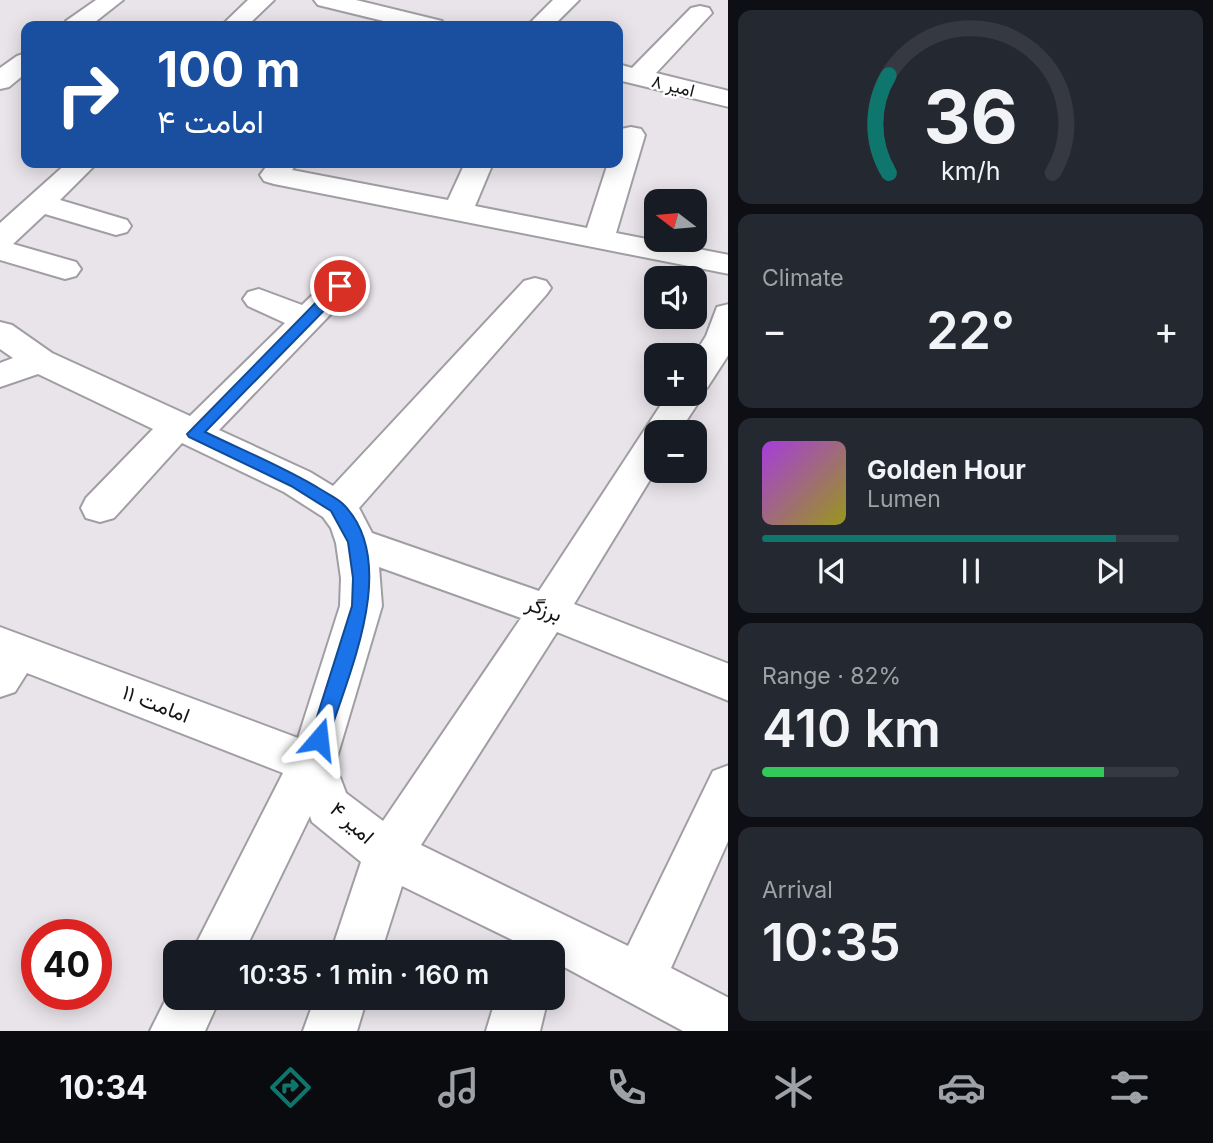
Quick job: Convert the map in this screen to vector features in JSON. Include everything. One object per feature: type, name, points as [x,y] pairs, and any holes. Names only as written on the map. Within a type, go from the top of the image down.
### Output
[{"type":"street","points":[[82,21],[111,0]]},
{"type":"street","points":[[239,21],[262,0]]},
{"type":"street","points":[[326,0],[397,21]]},
{"type":"street","points":[[407,21],[433,0]]},
{"type":"street","points":[[544,21],[567,0]]},
{"type":"street","points":[[628,74],[700,13]]},
{"type":"street","points":[[0,81],[21,65]]},
{"type":"street","name":"امیر ۸","points":[[628,74],[728,99]]},
{"type":"street","points":[[623,162],[631,135]]},
{"type":"street","points":[[0,239],[78,168]]},
{"type":"street","points":[[279,168],[274,175],[728,265]]},
{"type":"street","points":[[357,191],[371,168]]},
{"type":"street","points":[[457,211],[477,168]]},
{"type":"street","points":[[600,239],[621,168]]},
{"type":"street","points":[[39,203],[116,226]]},
{"type":"street","points":[[0,250],[65,270]]},
{"type":"street","points":[[100,508],[307,320],[340,286]]},
{"type":"street","points":[[347,525],[535,288]]},
{"type":"street","points":[[259,299],[307,320]]},
{"type":"street","points":[[707,361],[723,336],[728,314]]},
{"type":"street","points":[[0,333],[40,360],[297,482],[347,525],[361,578],[361,606],[312,764],[223,940]]},
{"type":"street","points":[[0,375],[40,360]]},
{"type":"street","points":[[360,940],[388,853],[548,611],[644,459]]},
{"type":"street","name":"برزگر","points":[[347,525],[548,611],[728,683]]},
{"type":"street","name":"امامت ۱۱","points":[[6,658],[312,764]]},
{"type":"street","name":"امیر ۴","points":[[312,764],[329,807],[388,853],[538,940]]},
{"type":"street","points":[[639,979],[728,786]]},
{"type":"street","name":"امیر ۴","points":[[565,950],[639,979],[709,1023]]},
{"type":"street","points":[[177,1031],[188,1010]]},
{"type":"street","points":[[330,1031],[337,1010]]},
{"type":"street","points":[[513,1031],[519,1010]]},
{"type":"route","points":[[319,739],[361,606],[361,578],[356,542],[349,524],[337,507],[297,482],[194,434],[340,286]]}]
